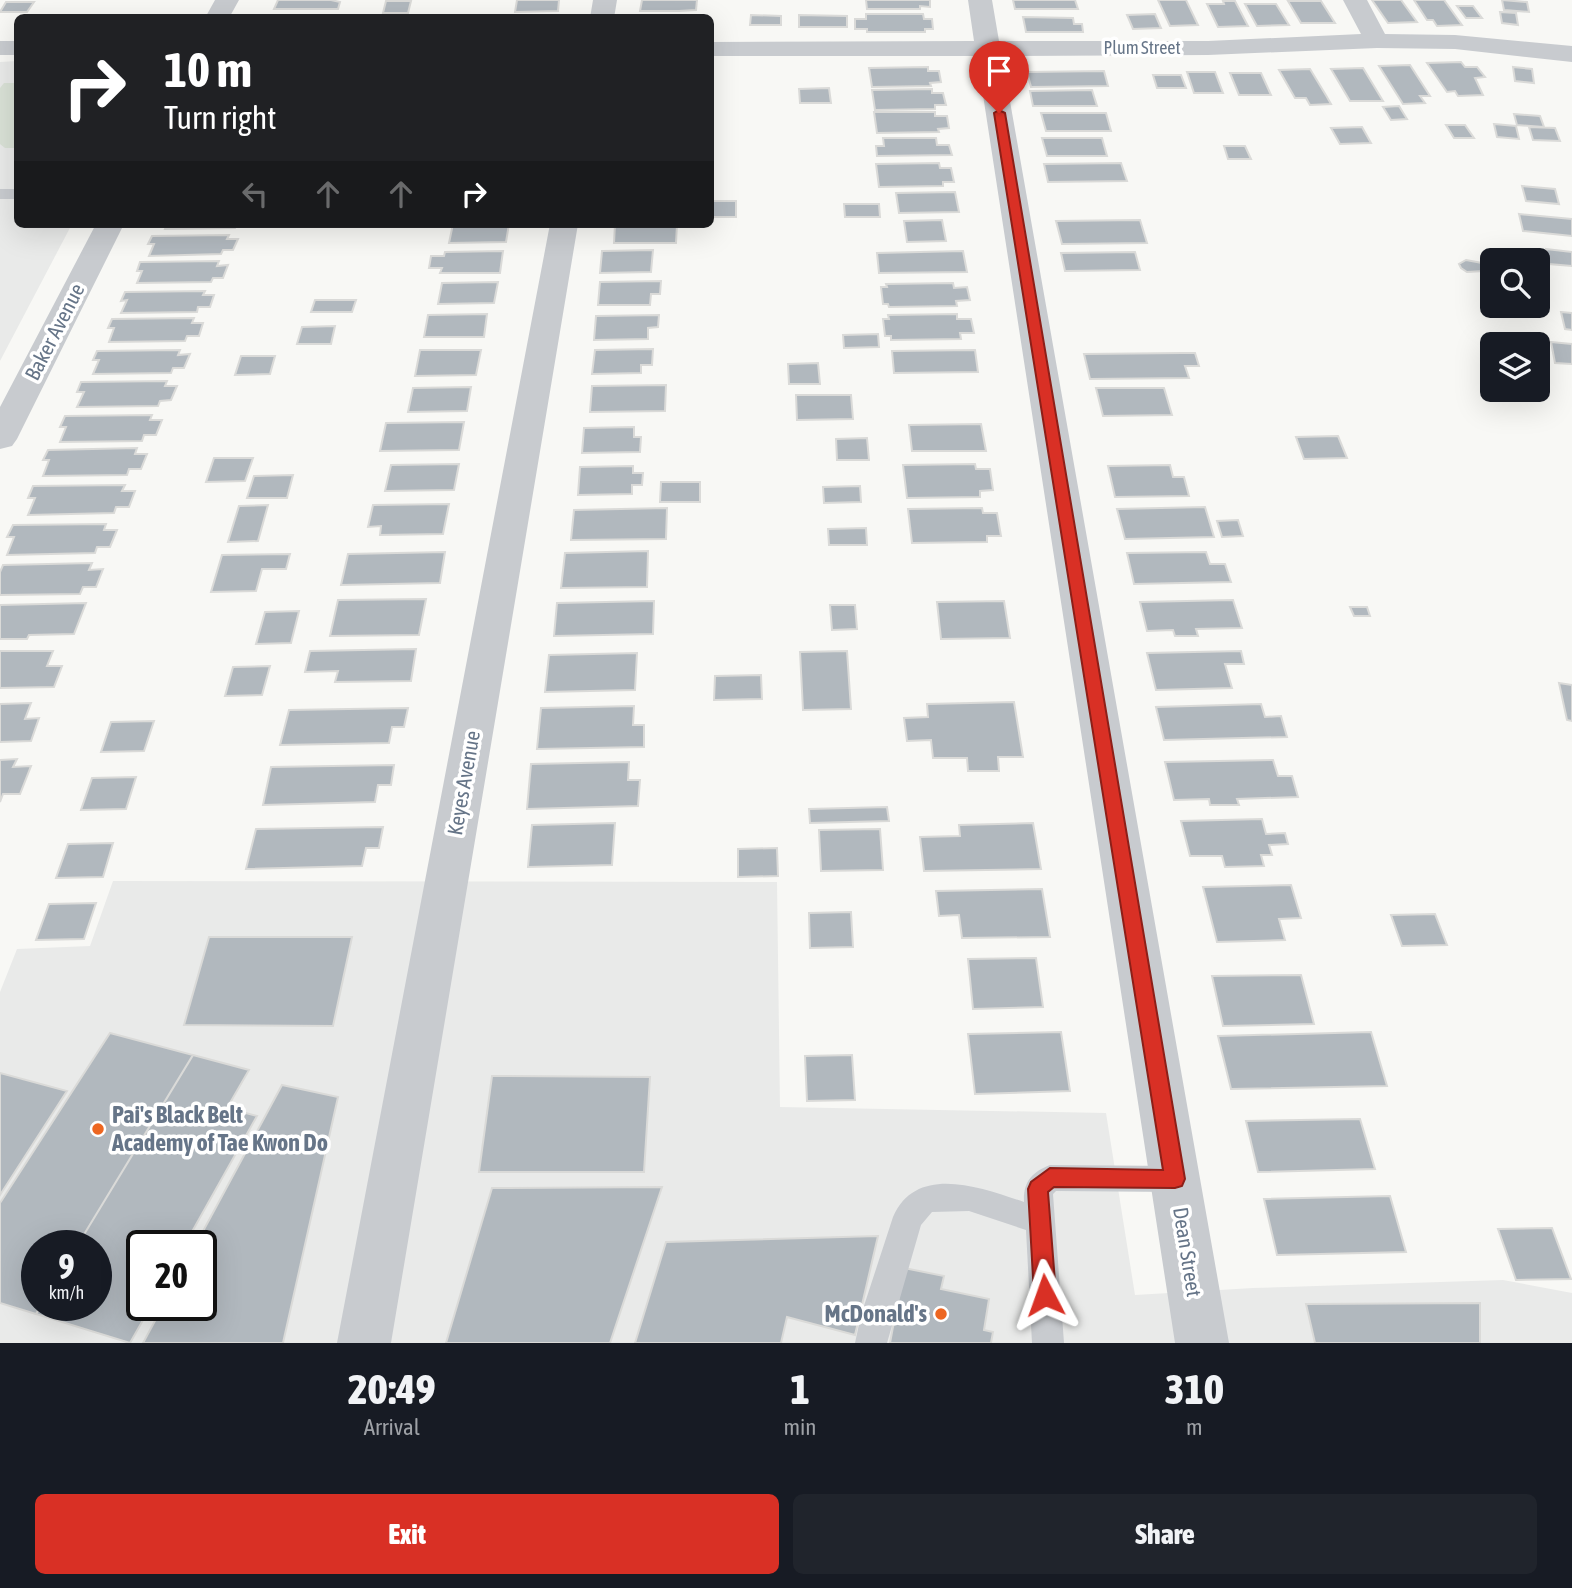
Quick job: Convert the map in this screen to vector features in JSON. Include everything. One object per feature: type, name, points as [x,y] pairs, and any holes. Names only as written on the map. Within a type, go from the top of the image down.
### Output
[{"type":"street","name":"Dean Street","points":[[980,0],[1202,1343]]},
{"type":"street","points":[[1355,0],[1377,41]]},
{"type":"street","name":"Plum Street","points":[[714,49],[1208,48],[1377,41],[1455,42],[1572,54]]},
{"type":"street","name":"Baker Avenue","points":[[0,439],[108,228]]},
{"type":"street","name":"Keyes Avenue","points":[[364,1343],[563,228]]},
{"type":"lane","points":[[1048,1343],[1038,1189],[1050,1178],[1175,1179]]},
{"type":"lane","points":[[871,1343],[877,1315],[908,1217],[925,1199],[968,1197],[1040,1221]]},
{"type":"shaded area","points":[[14,61],[14,228],[70,228],[0,361],[0,62]]},
{"type":"shaded area","points":[[4,83],[14,83],[14,148],[5,148],[0,144],[0,88]]},
{"type":"shaded area","points":[[113,881],[777,882],[780,1107],[1106,1113],[1135,1295],[1253,1288],[1503,1280],[1572,1293],[1572,1343],[0,1343],[0,992],[17,949],[90,946]]},
{"type":"building","points":[[278,0],[340,2],[338,9],[274,9]]},
{"type":"building","points":[[517,0],[559,0],[558,11],[515,12]]},
{"type":"building","points":[[642,0],[697,0],[696,10],[640,11]]},
{"type":"building","points":[[866,0],[930,0],[930,7],[867,9]]},
{"type":"building","points":[[1013,0],[1075,0],[1078,9],[1015,9]]},
{"type":"building","points":[[1158,0],[1186,0],[1198,25],[1170,26]]},
{"type":"building","points":[[1372,0],[1401,0],[1417,22],[1388,23]]},
{"type":"building","points":[[1414,0],[1444,0],[1462,25],[1437,26],[1433,20],[1427,20]]},
{"type":"building","points":[[1502,0],[1527,2],[1529,12],[1504,10]]},
{"type":"building","points":[[386,1],[411,1],[408,13],[383,13]]},
{"type":"building","points":[[1223,1],[1235,1],[1248,26],[1218,27],[1207,4],[1224,4]]},
{"type":"building","points":[[1288,1],[1321,1],[1335,23],[1301,23]]},
{"type":"building","points":[[6,2],[34,2],[27,12],[0,12]]},
{"type":"building","points":[[1245,4],[1276,4],[1289,25],[1257,26]]},
{"type":"building","points":[[1457,6],[1473,6],[1482,18],[1466,18]]},
{"type":"building","points":[[1500,12],[1516,13],[1518,25],[1502,23]]},
{"type":"building","points":[[866,14],[923,14],[924,19],[932,19],[933,29],[925,29],[925,32],[867,32],[867,29],[855,29],[855,19],[866,19]]},
{"type":"building","points":[[1155,14],[1161,28],[1133,29],[1127,15]]},
{"type":"building","points":[[751,15],[781,16],[781,25],[750,25]]},
{"type":"building","points":[[799,15],[847,16],[847,27],[799,27]]},
{"type":"building","points":[[1023,17],[1073,18],[1074,24],[1082,24],[1083,32],[1026,32]]},
{"type":"building","points":[[1461,62],[1465,67],[1477,67],[1485,77],[1475,78],[1483,95],[1458,96],[1455,91],[1447,92],[1427,63]]},
{"type":"building","points":[[1410,65],[1430,96],[1420,96],[1425,103],[1403,104],[1379,66]]},
{"type":"building","points":[[928,67],[928,71],[939,71],[941,82],[930,83],[931,86],[872,87],[869,68]]},
{"type":"building","points":[[1513,67],[1532,69],[1534,83],[1515,81]]},
{"type":"building","points":[[1363,68],[1383,101],[1350,101],[1331,69]]},
{"type":"building","points":[[1310,69],[1331,104],[1310,105],[1306,98],[1295,98],[1279,70]]},
{"type":"building","points":[[1104,71],[1108,86],[1031,87],[1027,72]]},
{"type":"building","points":[[1187,72],[1215,72],[1223,93],[1194,93]]},
{"type":"building","points":[[1230,73],[1261,73],[1271,95],[1239,95]]},
{"type":"building","points":[[1153,75],[1181,75],[1186,88],[1157,88]]},
{"type":"building","points":[[829,88],[831,103],[800,103],[799,89]]},
{"type":"building","points":[[932,89],[932,93],[943,93],[946,105],[935,105],[935,109],[875,110],[872,90]]},
{"type":"building","points":[[1092,90],[1097,106],[1033,106],[1030,91]]},
{"type":"building","points":[[1399,106],[1407,119],[1391,120],[1383,107]]},
{"type":"building","points":[[874,112],[935,112],[935,116],[947,116],[949,128],[938,129],[939,132],[877,133]]},
{"type":"building","points":[[1041,113],[1106,113],[1111,131],[1046,131]]},
{"type":"building","points":[[1514,114],[1540,116],[1544,127],[1517,125]]},
{"type":"building","points":[[1494,124],[1516,126],[1519,139],[1497,137]]},
{"type":"building","points":[[1446,125],[1465,125],[1474,138],[1454,138]]},
{"type":"building","points":[[1362,127],[1371,143],[1340,144],[1331,128]]},
{"type":"building","points":[[1529,127],[1555,128],[1560,141],[1533,140]]},
{"type":"building","points":[[883,138],[936,138],[937,145],[949,145],[952,155],[877,156],[876,146],[884,146]]},
{"type":"building","points":[[1042,138],[1102,138],[1107,156],[1047,156]]},
{"type":"building","points":[[1224,146],[1245,146],[1251,159],[1228,159]]},
{"type":"building","points":[[939,163],[940,168],[951,168],[954,182],[943,182],[943,186],[879,187],[876,164]]},
{"type":"building","points":[[1121,163],[1127,181],[1048,182],[1044,164]]},
{"type":"building","points":[[1522,186],[1555,189],[1559,204],[1526,201]]},
{"type":"building","points":[[955,192],[959,212],[899,213],[896,193]]},
{"type":"building","points":[[714,201],[736,201],[736,217],[714,217]]},
{"type":"building","points":[[844,204],[879,204],[880,217],[845,217]]},
{"type":"building","points":[[1519,214],[1572,219],[1572,236],[1523,231]]},
{"type":"building","points":[[942,220],[946,241],[907,242],[904,221]]},
{"type":"building","points":[[1140,220],[1147,243],[1062,244],[1056,221]]},
{"type":"building","points":[[165,228],[235,228],[165,229]]},
{"type":"building","points":[[452,228],[508,228],[506,242],[449,243]]},
{"type":"building","points":[[615,228],[677,228],[676,243],[614,243]]},
{"type":"building","points":[[229,235],[227,239],[238,239],[233,250],[223,250],[221,254],[149,256],[154,244],[148,244],[152,236]]},
{"type":"building","points":[[1550,249],[1572,252],[1572,266],[1550,264]]},
{"type":"building","points":[[653,250],[651,272],[600,273],[602,251]]},
{"type":"building","points":[[503,251],[500,273],[440,273],[442,268],[429,268],[431,256],[444,256],[445,252]]},
{"type":"building","points":[[963,251],[967,272],[879,273],[877,253]]},
{"type":"building","points":[[1135,252],[1140,270],[1065,271],[1061,253]]},
{"type":"building","points":[[1466,260],[1480,263],[1480,271],[1467,272],[1459,264]]},
{"type":"building","points":[[219,261],[217,266],[228,265],[223,278],[213,278],[211,282],[137,283],[142,271],[137,271],[140,262]]},
{"type":"building","points":[[661,281],[660,294],[651,294],[650,305],[598,305],[600,282]]},
{"type":"building","points":[[498,282],[494,303],[438,304],[442,283]]},
{"type":"building","points":[[953,283],[954,288],[967,287],[970,300],[956,301],[957,306],[889,307],[888,304],[883,304],[881,287],[887,287],[886,284]]},
{"type":"building","points":[[205,291],[203,295],[214,295],[210,307],[198,307],[197,312],[121,313],[127,300],[121,301],[125,292]]},
{"type":"building","points":[[315,300],[356,300],[352,312],[311,312]]},
{"type":"building","points":[[1561,312],[1572,313],[1572,330],[1565,329]]},
{"type":"building","points":[[487,314],[484,337],[424,337],[428,315]]},
{"type":"building","points":[[957,314],[957,319],[971,319],[974,333],[960,333],[961,339],[891,340],[891,336],[885,336],[883,319],[889,319],[888,315]]},
{"type":"building","points":[[659,315],[658,327],[648,328],[648,339],[594,340],[596,316]]},
{"type":"building","points":[[194,318],[192,323],[203,323],[199,336],[187,336],[185,341],[109,342],[114,328],[108,328],[112,319]]},
{"type":"building","points":[[335,326],[331,344],[297,344],[302,327]]},
{"type":"building","points":[[878,334],[879,347],[844,348],[843,335]]},
{"type":"building","points":[[1551,342],[1572,344],[1572,364],[1555,363]]},
{"type":"building","points":[[653,349],[652,365],[641,365],[641,373],[592,374],[595,350]]},
{"type":"building","points":[[180,350],[178,355],[190,354],[184,368],[173,368],[171,373],[93,374],[99,360],[93,360],[97,351]]},
{"type":"building","points":[[420,350],[481,350],[476,375],[415,376]]},
{"type":"building","points":[[975,350],[978,372],[894,373],[892,351]]},
{"type":"building","points":[[1195,353],[1199,366],[1185,366],[1189,378],[1090,379],[1084,354]]},
{"type":"building","points":[[241,356],[275,356],[270,374],[235,375]]},
{"type":"building","points":[[818,363],[820,384],[789,384],[788,364]]},
{"type":"building","points":[[167,381],[165,386],[177,386],[171,400],[160,401],[158,406],[77,407],[84,392],[77,392],[81,382]]},
{"type":"building","points":[[666,385],[665,411],[590,412],[592,386]]},
{"type":"building","points":[[471,387],[467,411],[408,412],[413,388]]},
{"type":"building","points":[[1096,388],[1164,388],[1172,415],[1103,416]]},
{"type":"building","points":[[796,395],[851,395],[853,419],[797,420]]},
{"type":"building","points":[[152,415],[150,420],[162,420],[156,435],[144,435],[142,441],[60,442],[66,427],[60,427],[65,416]]},
{"type":"building","points":[[464,422],[459,450],[380,451],[386,423]]},
{"type":"building","points":[[981,424],[986,451],[912,451],[909,425]]},
{"type":"building","points":[[634,427],[634,437],[641,437],[640,452],[582,453],[584,428]]},
{"type":"building","points":[[1338,436],[1347,458],[1304,459],[1296,437]]},
{"type":"building","points":[[867,438],[869,460],[837,460],[836,439]]},
{"type":"building","points":[[137,448],[135,454],[147,454],[141,469],[129,469],[127,475],[43,476],[49,460],[43,460],[48,450]]},
{"type":"building","points":[[214,458],[253,458],[245,481],[206,482]]},
{"type":"building","points":[[459,464],[454,490],[385,491],[391,465]]},
{"type":"building","points":[[975,464],[976,469],[990,469],[993,490],[980,491],[980,497],[907,498],[903,465]]},
{"type":"building","points":[[1170,465],[1173,477],[1184,477],[1189,496],[1115,497],[1108,466]]},
{"type":"building","points":[[633,466],[633,473],[643,473],[642,485],[632,485],[632,494],[578,495],[580,467]]},
{"type":"building","points":[[293,475],[287,498],[247,498],[254,476]]},
{"type":"building","points":[[661,482],[700,482],[700,502],[660,502]]},
{"type":"building","points":[[125,485],[122,491],[135,491],[129,507],[116,507],[114,513],[28,515],[35,498],[28,498],[33,486]]},
{"type":"building","points":[[860,486],[861,502],[824,503],[823,487]]},
{"type":"building","points":[[449,504],[443,534],[380,535],[381,526],[368,527],[373,505]]},
{"type":"building","points":[[268,505],[258,541],[228,542],[239,506]]},
{"type":"building","points":[[1205,507],[1214,537],[1125,539],[1117,509]]},
{"type":"building","points":[[667,508],[666,539],[571,540],[574,510]]},
{"type":"building","points":[[982,508],[983,513],[997,513],[1001,536],[987,536],[987,542],[912,543],[908,509]]},
{"type":"building","points":[[1238,520],[1243,536],[1222,537],[1217,521]]},
{"type":"building","points":[[106,524],[104,530],[117,530],[110,547],[97,547],[95,553],[7,555],[14,537],[7,537],[13,525]]},
{"type":"building","points":[[866,528],[867,545],[829,545],[828,529]]},
{"type":"building","points":[[648,551],[647,587],[561,588],[565,553]]},
{"type":"building","points":[[445,552],[440,583],[341,585],[348,554]]},
{"type":"building","points":[[1206,552],[1210,564],[1225,564],[1231,582],[1134,584],[1127,553]]},
{"type":"building","points":[[290,554],[286,569],[262,569],[256,591],[211,592],[222,555]]},
{"type":"building","points":[[92,563],[89,570],[103,569],[96,587],[83,587],[80,594],[0,595],[0,572],[3,565]]},
{"type":"building","points":[[426,599],[419,635],[330,636],[338,600]]},
{"type":"building","points":[[1233,600],[1242,628],[1196,629],[1198,636],[1175,636],[1173,630],[1147,631],[1140,602]]},
{"type":"building","points":[[654,601],[653,634],[554,636],[557,603]]},
{"type":"building","points":[[1004,601],[1010,638],[941,639],[937,602]]},
{"type":"building","points":[[86,603],[74,634],[0,639],[0,605]]},
{"type":"building","points":[[830,605],[855,605],[857,629],[832,630]]},
{"type":"building","points":[[1350,607],[1367,607],[1370,616],[1354,616]]},
{"type":"building","points":[[299,611],[291,643],[256,644],[265,612]]},
{"type":"building","points":[[416,649],[411,681],[335,682],[338,671],[305,672],[310,651]]},
{"type":"building","points":[[0,651],[53,651],[47,666],[62,666],[54,687],[0,688]]},
{"type":"building","points":[[847,651],[851,709],[803,710],[800,652]]},
{"type":"building","points":[[1241,651],[1244,664],[1225,664],[1232,688],[1156,690],[1147,653]]},
{"type":"building","points":[[637,653],[635,690],[545,692],[549,655]]},
{"type":"building","points":[[270,666],[262,695],[225,696],[233,667]]},
{"type":"building","points":[[761,675],[762,699],[714,700],[715,676]]},
{"type":"building","points":[[1559,683],[1572,685],[1572,721],[1567,720]]},
{"type":"building","points":[[1014,702],[1023,757],[998,757],[999,771],[968,771],[967,758],[933,758],[931,740],[907,741],[904,718],[928,717],[927,704]]},
{"type":"building","points":[[31,703],[25,719],[39,718],[31,741],[0,742],[0,704]]},
{"type":"building","points":[[1261,704],[1265,717],[1281,716],[1287,737],[1164,740],[1156,707]]},
{"type":"building","points":[[634,706],[633,725],[644,725],[644,747],[537,749],[541,708]]},
{"type":"building","points":[[408,708],[404,727],[392,727],[389,743],[280,745],[289,710]]},
{"type":"building","points":[[154,721],[144,751],[101,752],[111,722]]},
{"type":"building","points":[[17,759],[13,767],[31,766],[20,794],[3,794],[0,802],[0,760]]},
{"type":"building","points":[[1273,760],[1278,776],[1292,776],[1298,797],[1237,799],[1239,805],[1210,805],[1209,799],[1174,800],[1165,762]]},
{"type":"building","points":[[629,762],[628,780],[640,780],[638,806],[527,809],[531,764]]},
{"type":"building","points":[[394,765],[391,785],[378,785],[375,802],[263,805],[271,767]]},
{"type":"building","points":[[136,777],[126,809],[81,810],[92,778]]},
{"type":"building","points":[[887,807],[889,821],[810,823],[809,809]]},
{"type":"building","points":[[1262,819],[1266,834],[1285,833],[1288,844],[1269,845],[1272,855],[1261,855],[1264,866],[1225,867],[1222,856],[1190,856],[1181,821]]},
{"type":"building","points":[[615,823],[612,865],[528,867],[532,825]]},
{"type":"building","points":[[1033,823],[1041,869],[924,871],[920,837],[960,836],[959,825]]},
{"type":"building","points":[[383,827],[379,848],[366,848],[362,866],[246,869],[256,829]]},
{"type":"building","points":[[880,829],[883,870],[821,871],[819,830]]},
{"type":"building","points":[[113,843],[103,877],[56,878],[68,844]]},
{"type":"building","points":[[777,848],[778,876],[738,877],[738,849]]},
{"type":"building","points":[[1291,885],[1301,918],[1279,919],[1285,940],[1217,942],[1203,887]]},
{"type":"building","points":[[1042,889],[1050,937],[962,938],[959,915],[939,916],[936,891]]},
{"type":"building","points":[[96,903],[84,939],[36,940],[49,904]]},
{"type":"building","points":[[851,912],[853,947],[810,948],[809,913]]},
{"type":"building","points":[[1435,914],[1447,945],[1402,946],[1391,915]]},
{"type":"building","points":[[209,937],[352,937],[333,1026],[184,1025]]},
{"type":"building","points":[[1036,958],[1043,1007],[973,1009],[968,959]]},
{"type":"building","points":[[1301,975],[1314,1024],[1223,1026],[1212,976]]},
{"type":"building","points":[[1061,1032],[1070,1091],[975,1094],[968,1034]]},
{"type":"building","points":[[1371,1032],[1387,1086],[1231,1089],[1218,1036]]},
{"type":"building","name":"Pai's Black Belt Academy of Tae Kwon Do","points":[[110,1033],[193,1055],[87,1230],[21,1230],[21,1309],[0,1303],[0,1203]]},
{"type":"building","points":[[193,1055],[249,1070],[227,1108],[257,1116],[193,1230],[126,1230],[126,1321],[142,1321],[130,1343],[59,1321],[112,1321],[112,1230],[87,1230]]},
{"type":"building","points":[[852,1055],[855,1100],[807,1101],[805,1056]]},
{"type":"building","points":[[0,1073],[67,1091],[0,1195]]},
{"type":"building","points":[[492,1076],[650,1077],[644,1172],[479,1172]]},
{"type":"building","points":[[282,1085],[338,1097],[283,1343],[143,1343],[155,1321],[217,1321],[217,1230],[204,1230]]},
{"type":"building","points":[[1360,1119],[1375,1169],[1258,1172],[1246,1121]]},
{"type":"building","points":[[662,1187],[610,1343],[446,1343],[492,1188]]},
{"type":"building","points":[[1390,1196],[1406,1252],[1277,1255],[1264,1199]]},
{"type":"building","points":[[1552,1228],[1571,1279],[1516,1280],[1498,1229]]},
{"type":"building","points":[[878,1236],[855,1335],[787,1317],[781,1343],[635,1343],[666,1242]]},
{"type":"building","name":"McDonald's","points":[[904,1268],[944,1276],[941,1289],[989,1299],[984,1330],[993,1332],[991,1343],[890,1343]]},
{"type":"building","points":[[1480,1303],[1480,1343],[1315,1343],[1306,1304]]},
{"type":"place","name":"Pai's Black Belt Academy of Tae Kwon Do","points":[[98,1129]]},
{"type":"place","name":"McDonald's","points":[[941,1314]]},
{"type":"route","points":[[999,113],[1175,1179],[1050,1178],[1038,1189],[1045,1295]]}]
